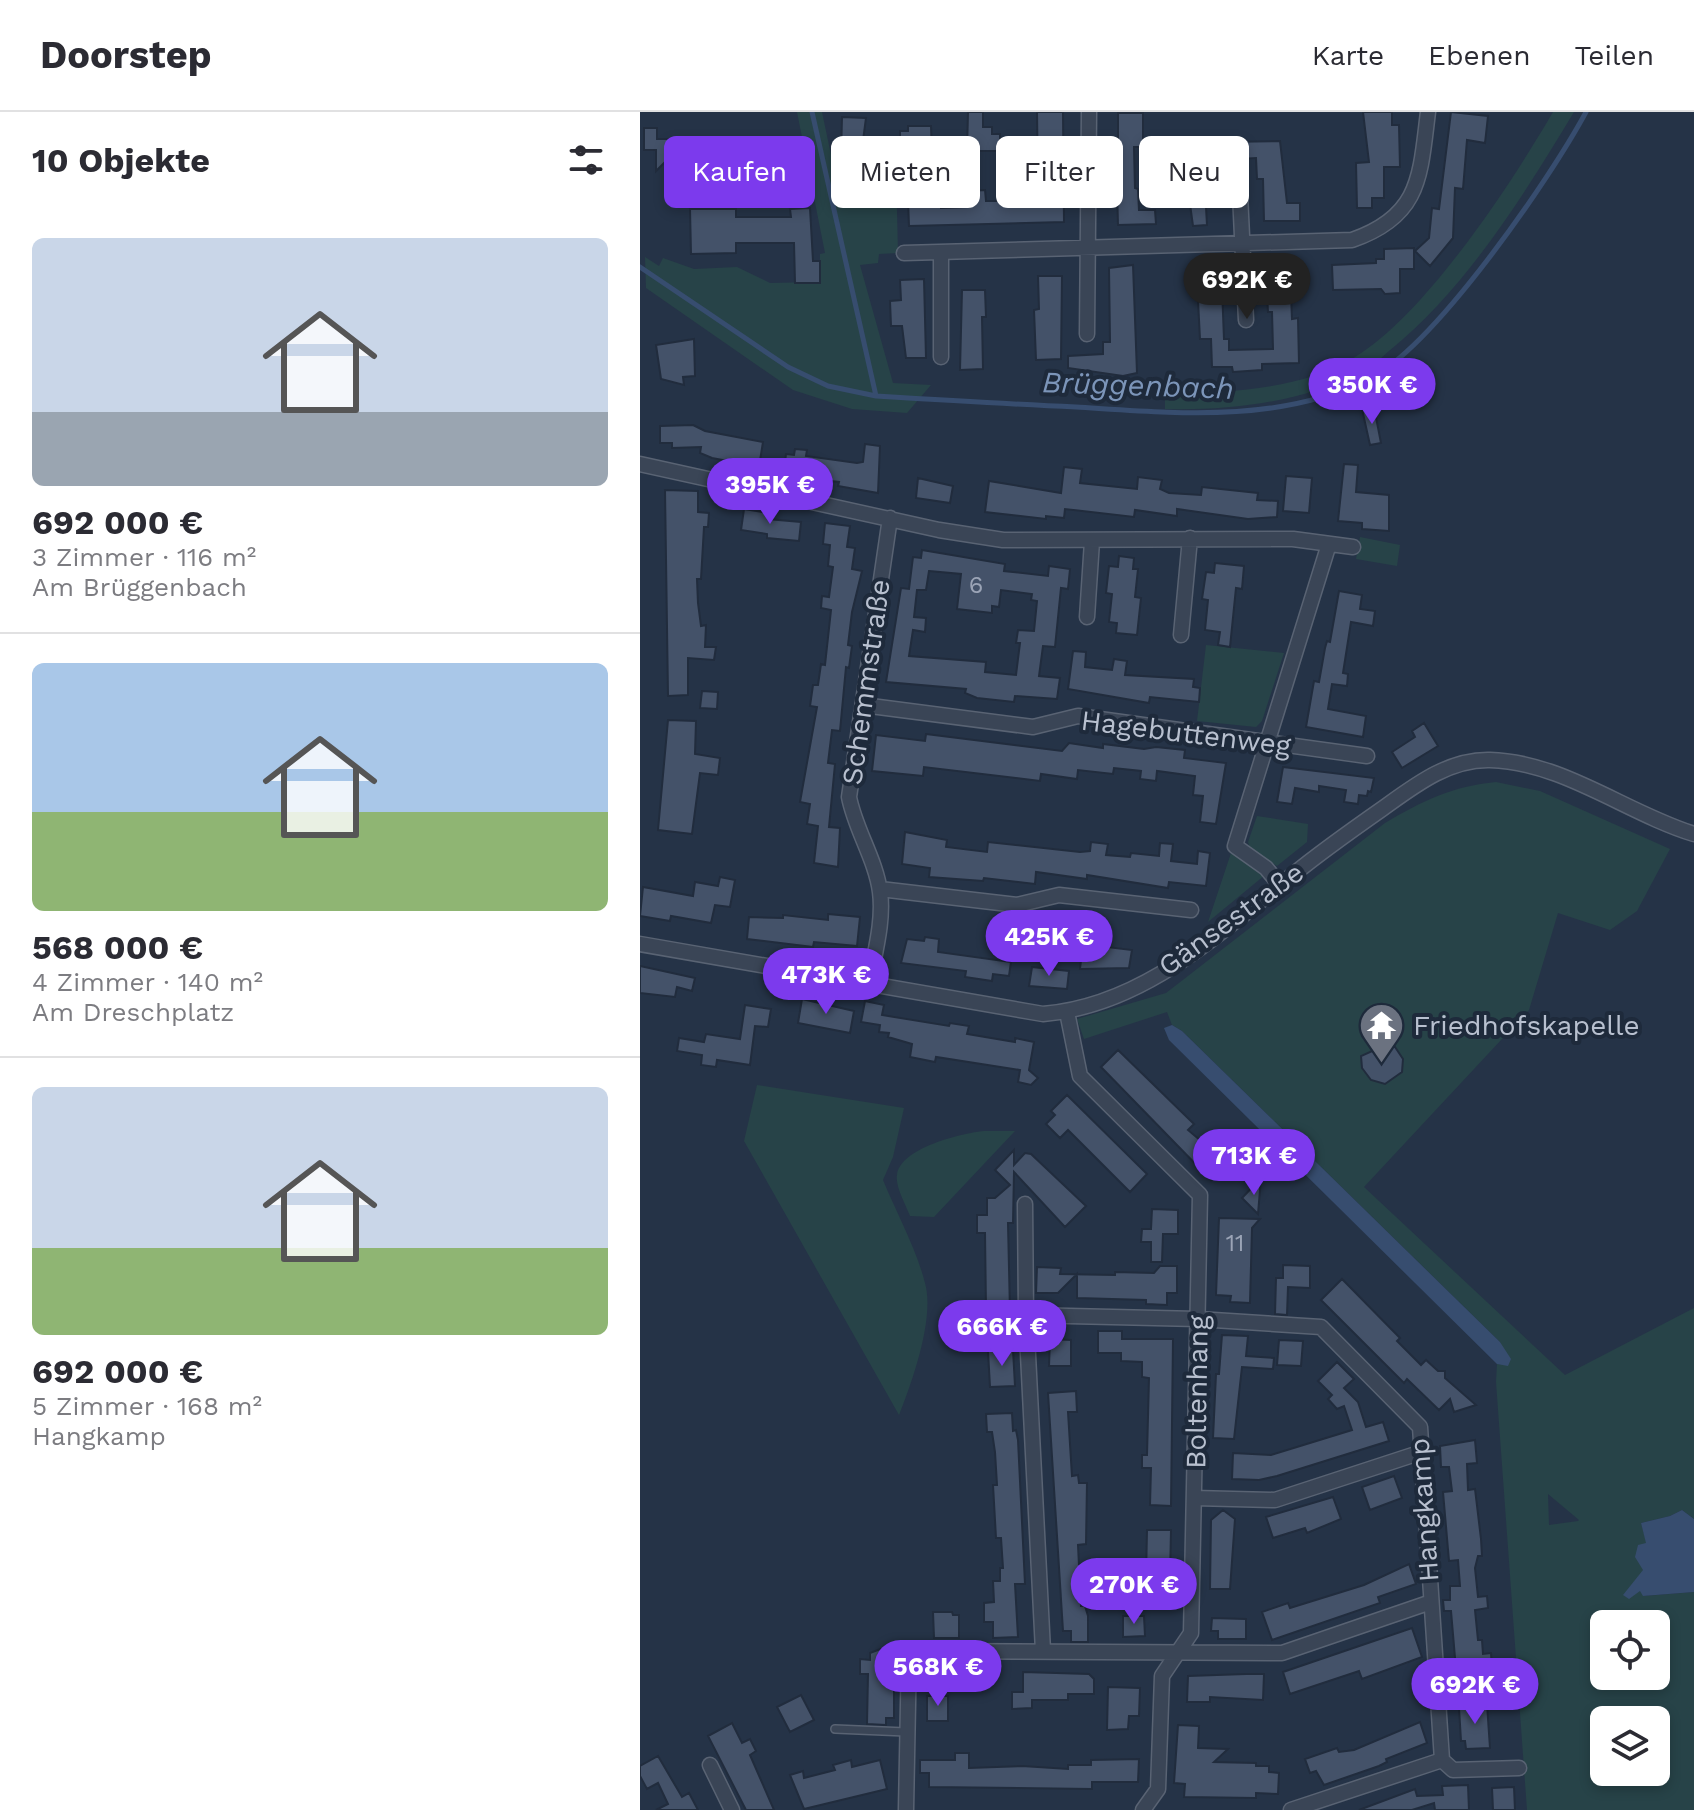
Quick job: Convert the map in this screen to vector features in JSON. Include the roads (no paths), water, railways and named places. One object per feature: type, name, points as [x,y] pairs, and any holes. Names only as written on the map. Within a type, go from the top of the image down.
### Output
[{"type":"street","points":[[1087,334],[1089,112]]},
{"type":"street","points":[[904,253],[1352,240],[1377,231],[1401,213],[1419,184],[1428,112]]},
{"type":"street","points":[[1240,208],[1246,320]]},
{"type":"street","points":[[941,252],[941,357]]},
{"type":"street","points":[[640,464],[1003,540],[1293,539],[1353,547]]},
{"type":"street","name":"Schemmstraße","points":[[869,985],[881,911],[880,889],[853,820],[849,797],[890,518]]},
{"type":"street","points":[[1181,635],[1190,538]]},
{"type":"street","points":[[1087,617],[1092,541]]},
{"type":"street","points":[[1280,885],[1266,868],[1235,846],[1329,544]]},
{"type":"street","name":"Hagebuttenweg","points":[[863,705],[1033,727],[1078,716],[1367,756]]},
{"type":"street","name":"Gänsestraße","points":[[640,944],[1043,1014],[1067,1012],[1178,966],[1280,885],[1403,795],[1440,771],[1466,761],[1499,760],[1540,767],[1663,825],[1694,834]]},
{"type":"street","points":[[880,889],[1017,905],[1059,895],[1191,910]]},
{"type":"street","name":"Boltenhang","points":[[1067,1012],[1080,1076],[1200,1195],[1191,1633],[1162,1676],[1158,1789],[1143,1810]]},
{"type":"street","points":[[1025,1204],[1026,1315],[1043,1651]]},
{"type":"street","name":"Hangkamp","points":[[1026,1315],[1198,1319],[1321,1327],[1418,1424],[1442,1760]]},
{"type":"street","points":[[1194,1498],[1275,1500],[1422,1452]]},
{"type":"street","points":[[906,1810],[909,1651],[1282,1653],[1431,1602]]},
{"type":"street","points":[[1291,1810],[1442,1760],[1453,1770],[1519,1768]]},
{"type":"street","points":[[710,1765],[732,1810]]},
{"type":"lane","points":[[835,1729],[906,1732]]},
{"type":"water","points":[[1172,1025],[1182,1031],[1500,1342],[1511,1359],[1508,1366],[1497,1364],[1169,1040],[1164,1028]]},
{"type":"water","points":[[1682,1510],[1694,1519],[1694,1592],[1643,1596],[1640,1591],[1629,1599],[1623,1595],[1643,1570],[1635,1557],[1638,1545],[1646,1543],[1641,1523]]},
{"type":"waterway","points":[[812,112],[876,396]]},
{"type":"waterway","name":"Brüggenbach","points":[[640,267],[788,367],[828,386],[876,396],[1188,413],[1262,409],[1299,403],[1369,379],[1396,361],[1426,333],[1519,217],[1586,112]]},
{"type":"place","name":"Friedhofskapelle","points":[[1382,1064]]}]
